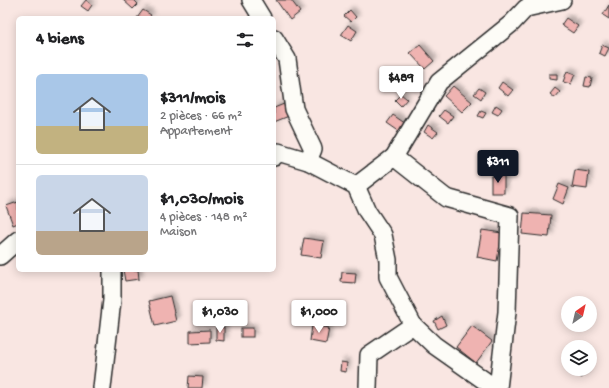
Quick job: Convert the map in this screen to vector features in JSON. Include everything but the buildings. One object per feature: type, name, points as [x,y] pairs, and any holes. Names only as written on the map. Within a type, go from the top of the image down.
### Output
[{"type":"street","points":[[252,0],[261,16]]},
{"type":"street","points":[[356,186],[394,157],[439,82],[512,23],[526,8],[562,0]]},
{"type":"street","points":[[276,41],[287,59],[294,109],[313,149],[308,162]]},
{"type":"street","points":[[276,154],[278,152],[308,162],[356,186],[367,211],[383,235],[388,260],[388,277],[412,325],[434,345],[496,388],[507,312],[510,216],[446,198],[394,157]]},
{"type":"street","points":[[0,256],[16,242]]},
{"type":"street","points":[[102,388],[112,300],[112,272]]},
{"type":"street","points":[[368,388],[369,355],[412,325]]}]
